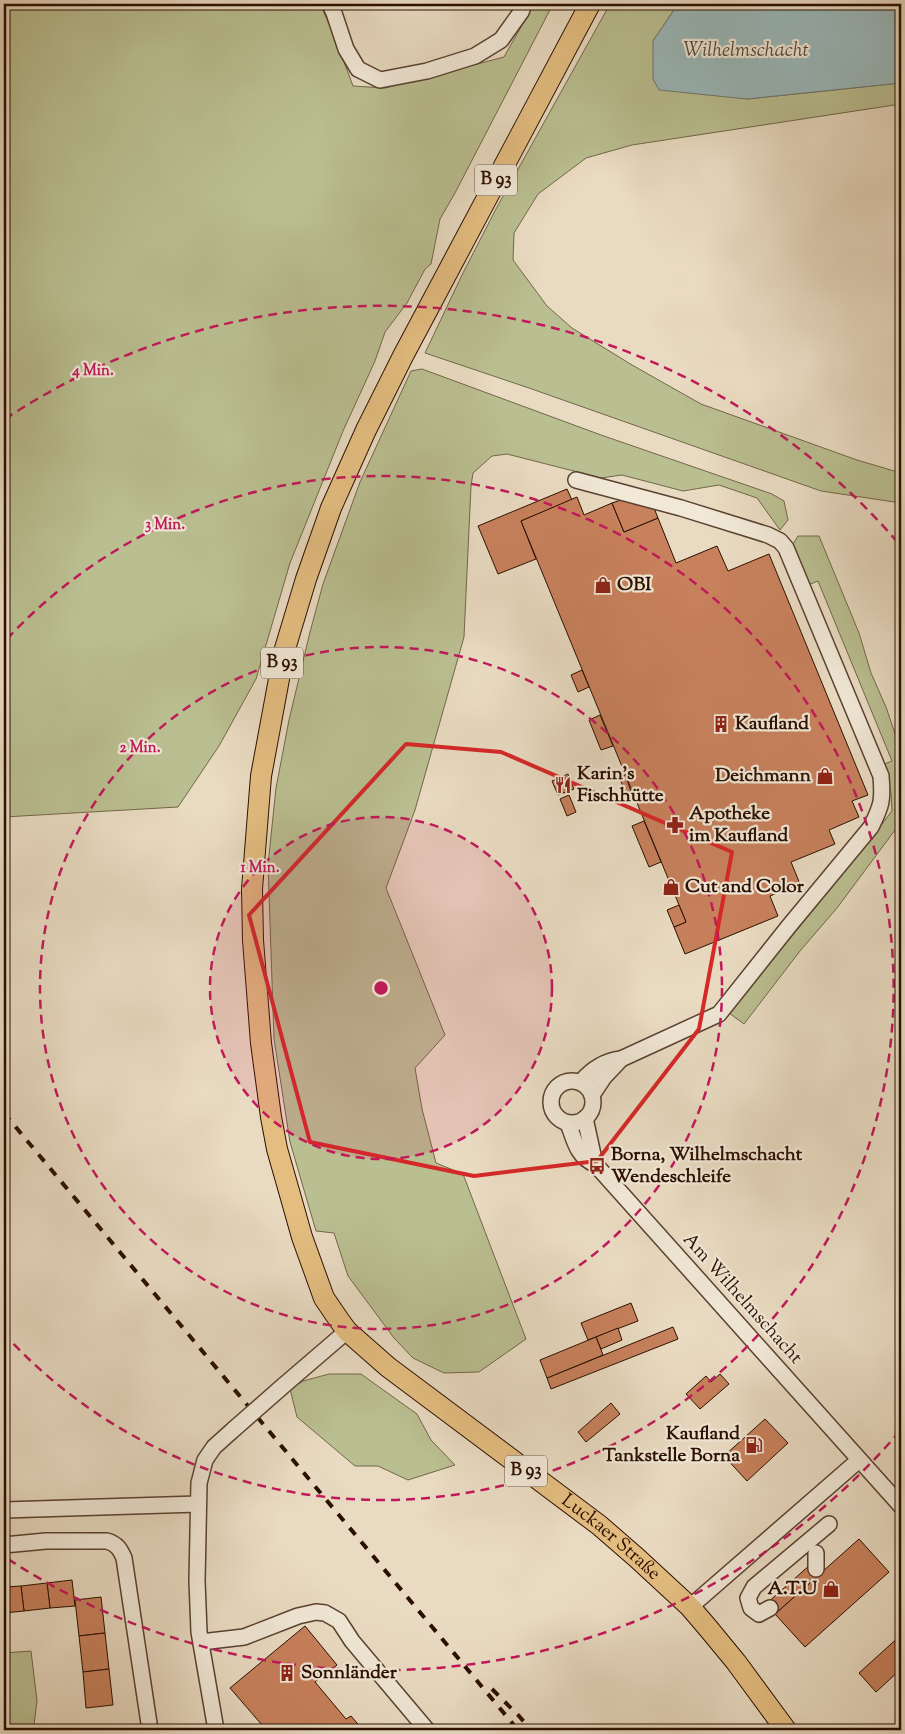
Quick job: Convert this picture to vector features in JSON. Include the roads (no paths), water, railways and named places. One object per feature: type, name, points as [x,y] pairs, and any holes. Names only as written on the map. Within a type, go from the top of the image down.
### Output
[{"type":"main road","name":"Luckaer Straße","points":[[590,4],[403,356],[366,430],[331,508],[306,579],[284,652],[261,776],[252,888],[253,940],[261,1043],[268,1100],[278,1149],[302,1237],[324,1298],[347,1331],[388,1366],[599,1525],[690,1607],[736,1662],[786,1730]]},
{"type":"street","points":[[330,4],[346,49],[358,69],[380,80],[427,71],[475,56],[501,40],[521,12],[524,4]]},
{"type":"street","points":[[576,480],[690,511],[768,535],[780,541],[789,558],[881,776],[883,796],[880,809],[871,827],[719,1014],[621,1059],[610,1060],[596,1068],[581,1082],[587,1086],[592,1095]]},
{"type":"street","name":"Am Wilhelmschacht","points":[[595,1164],[585,1118],[592,1109],[592,1095],[604,1077],[621,1059]]},
{"type":"street","name":"Am Wilhelmschacht","points":[[581,1082],[570,1080],[561,1084],[554,1090],[551,1096],[551,1105],[554,1113],[560,1120],[568,1123],[581,1155],[586,1160],[595,1164],[901,1506]]},
{"type":"street","points":[[568,1123],[577,1123],[585,1118]]},
{"type":"street","points":[[216,1730],[201,1642],[197,1581],[199,1484],[205,1460],[214,1447],[347,1331]]},
{"type":"street","points":[[690,1607],[860,1460]]},
{"type":"street","points":[[4,1510],[198,1504]]},
{"type":"street","points":[[770,1608],[759,1614],[751,1608],[748,1598],[754,1588],[829,1524]]},
{"type":"street","points":[[4,1544],[46,1541],[107,1541],[114,1543],[120,1548],[124,1558],[150,1730]]},
{"type":"street","points":[[816,1553],[816,1569]]},
{"type":"street","points":[[201,1642],[244,1636],[280,1622],[316,1612],[325,1613],[339,1621],[352,1641],[427,1730]]},
{"type":"water","name":"Wilhelmschacht","points":[[678,4],[901,4],[901,83],[747,99],[659,90],[653,79],[653,41]]},
{"type":"railway","points":[[4,1113],[518,1730]]},
{"type":"railway","points":[[492,1689],[531,1730]]},
{"type":"place","name":"OBI","points":[[603,585]]},
{"type":"place","name":"Kaufland","points":[[721,724]]},
{"type":"place","name":"Deichmann","points":[[825,776]]},
{"type":"place","name":"Karin's Fischhütte","points":[[563,785]]},
{"type":"place","name":"Apotheke im Kaufland","points":[[675,825]]},
{"type":"place","name":"Cut and Color","points":[[671,887]]},
{"type":"place","name":"Borna, Wilhelmschacht Wendeschleife","points":[[597,1166]]},
{"type":"place","name":"Kaufland Tankstelle Borna","points":[[754,1445]]},
{"type":"place","name":"A.T.U","points":[[831,1589]]},
{"type":"place","name":"Sonnländer","points":[[287,1673]]}]
